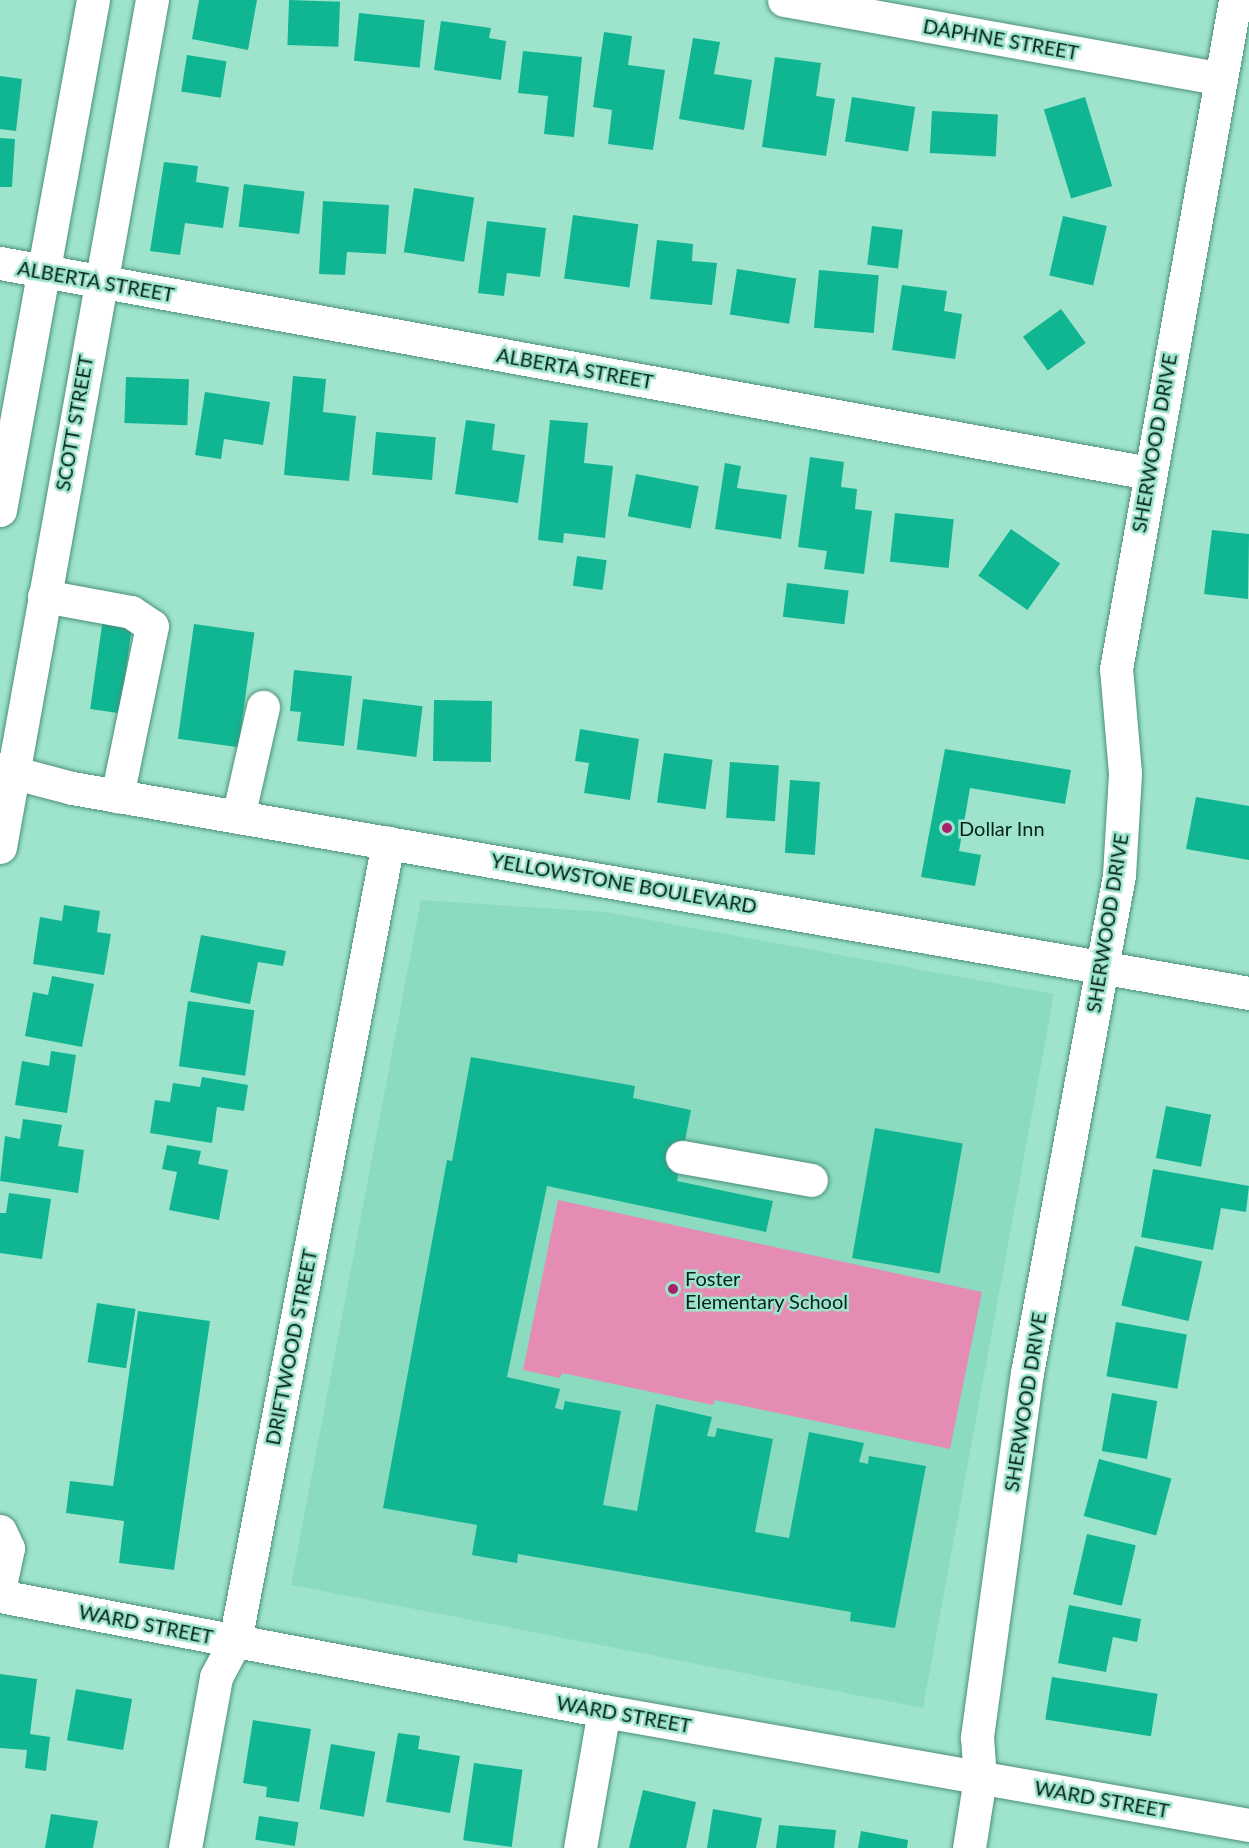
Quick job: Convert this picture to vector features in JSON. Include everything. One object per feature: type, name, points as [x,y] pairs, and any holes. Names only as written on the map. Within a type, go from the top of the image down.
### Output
[{"type":"street","points":[[0,510],[93,0]]},
{"type":"street","name":"SCOTT STREET","points":[[0,847],[7,770],[45,596],[99,281],[152,0]]},
{"type":"street","name":"DAPHNE STREET","points":[[784,0],[1219,78]]},
{"type":"street","name":"SHERWOOD DRIVE","points":[[969,1848],[980,1778],[977,1737],[1028,1372],[1119,875],[1124,819],[1125,763],[1116,669],[1219,78],[1235,0]]},
{"type":"street","name":"ALBERTA STREET","points":[[0,263],[1149,473]]},
{"type":"street","points":[[45,596],[131,612],[152,626],[117,796]]},
{"type":"street","points":[[238,817],[262,707]]},
{"type":"street","name":"YELLOWSTONE BOULEVARD","points":[[7,770],[117,796],[1101,965],[1249,993]]},
{"type":"street","name":"DRIFTWOOD STREET","points":[[185,1848],[216,1677],[235,1641],[388,843]]},
{"type":"street","points":[[682,1157],[811,1180]]},
{"type":"street","points":[[0,1531],[8,1548],[0,1586]]},
{"type":"street","name":"WARD STREET","points":[[0,1596],[604,1710],[1249,1825]]},
{"type":"street","points":[[580,1848],[604,1710]]},
{"type":"shaded area","name":"Foster Elementary School","points":[[421,900],[606,912],[1054,994],[923,1708],[291,1585]]},
{"type":"shaded area","points":[[558,1200],[982,1292],[950,1449],[715,1400],[713,1405],[562,1373],[560,1378],[523,1370]]},
{"type":"building","points":[[199,0],[257,0],[248,50],[192,39]]},
{"type":"building","points":[[289,0],[340,2],[338,47],[287,45]]},
{"type":"building","points":[[359,13],[425,20],[420,68],[354,61]]},
{"type":"building","points":[[441,21],[491,28],[489,38],[506,41],[501,80],[434,70]]},
{"type":"building","points":[[604,32],[632,36],[628,65],[665,70],[653,150],[608,144],[612,110],[593,107]]},
{"type":"building","points":[[693,38],[720,42],[714,74],[752,80],[744,130],[679,119]]},
{"type":"building","points":[[523,51],[582,57],[574,137],[544,134],[548,96],[518,93]]},
{"type":"building","points":[[187,55],[227,61],[221,98],[181,92]]},
{"type":"building","points":[[775,57],[821,63],[816,96],[835,99],[826,156],[762,147]]},
{"type":"building","points":[[0,76],[22,79],[16,131],[0,129]]},
{"type":"building","points":[[852,97],[915,107],[908,151],[845,141]]},
{"type":"building","points":[[1085,97],[1112,186],[1071,199],[1044,110]]},
{"type":"building","points":[[932,111],[998,114],[996,156],[930,153]]},
{"type":"building","points":[[0,138],[15,139],[12,187],[0,187]]},
{"type":"building","points":[[164,162],[198,166],[196,182],[229,187],[223,228],[185,223],[180,255],[150,251]]},
{"type":"building","points":[[244,184],[305,191],[299,234],[239,227]]},
{"type":"building","points":[[414,188],[474,198],[464,262],[404,252]]},
{"type":"building","points":[[323,201],[389,205],[386,254],[347,252],[345,275],[319,274]]},
{"type":"building","points":[[573,215],[638,224],[629,288],[564,278]]},
{"type":"building","points":[[1063,216],[1107,226],[1093,286],[1049,275]]},
{"type":"building","points":[[487,221],[546,228],[540,277],[507,273],[504,296],[478,293]]},
{"type":"building","points":[[872,226],[903,230],[898,268],[867,265]]},
{"type":"building","points":[[657,240],[693,244],[692,261],[717,263],[712,305],[650,299]]},
{"type":"building","points":[[737,269],[796,278],[789,324],[730,314]]},
{"type":"building","points":[[819,270],[879,275],[874,333],[814,328]]},
{"type":"building","points":[[902,285],[947,291],[944,311],[962,314],[955,359],[892,350]]},
{"type":"building","points":[[1061,309],[1086,343],[1048,371],[1023,337]]},
{"type":"building","points":[[293,376],[326,379],[323,412],[356,416],[349,481],[284,475]]},
{"type":"building","points":[[126,377],[189,379],[187,425],[124,423]]},
{"type":"building","points":[[205,392],[270,402],[263,445],[224,439],[221,459],[195,455]]},
{"type":"building","points":[[466,420],[495,424],[492,450],[525,455],[518,503],[455,494]]},
{"type":"building","points":[[550,420],[588,423],[584,463],[613,466],[605,538],[564,533],[563,543],[538,540]]},
{"type":"building","points":[[376,432],[436,437],[432,480],[372,475]]},
{"type":"building","points":[[810,457],[844,462],[841,487],[857,489],[855,509],[872,511],[864,574],[824,569],[827,551],[798,547]]},
{"type":"building","points":[[725,463],[741,466],[737,488],[787,495],[781,539],[715,529]]},
{"type":"building","points":[[636,474],[699,486],[691,528],[628,516]]},
{"type":"building","points":[[895,513],[954,519],[949,568],[890,562]]},
{"type":"building","points":[[1011,529],[1060,563],[1027,610],[978,576]]},
{"type":"building","points":[[1212,530],[1249,534],[1248,599],[1204,594]]},
{"type":"building","points":[[577,556],[607,560],[603,590],[573,586]]},
{"type":"building","points":[[787,583],[849,591],[844,624],[783,617]]},
{"type":"building","points":[[103,618],[133,622],[120,713],[90,709]]},
{"type":"building","points":[[194,624],[254,632],[238,747],[178,739]]},
{"type":"building","points":[[294,670],[352,676],[344,746],[297,741],[301,712],[290,711]]},
{"type":"building","points":[[363,699],[423,706],[416,757],[357,750]]},
{"type":"building","points":[[434,700],[492,701],[491,762],[433,761]]},
{"type":"building","points":[[580,729],[639,739],[630,800],[584,793],[589,763],[575,761]]},
{"type":"building","name":"Dollar Inn","points":[[945,749],[1071,770],[1065,804],[970,788],[959,851],[981,855],[975,886],[921,877]]},
{"type":"building","points":[[664,753],[713,760],[706,809],[657,803]]},
{"type":"building","points":[[730,762],[779,765],[775,821],[726,818]]},
{"type":"building","points":[[790,780],[820,782],[815,855],[785,853]]},
{"type":"building","points":[[1196,797],[1249,806],[1249,860],[1186,849]]},
{"type":"building","points":[[64,905],[100,911],[97,932],[111,934],[104,975],[33,964],[40,917],[62,921]]},
{"type":"building","points":[[201,935],[286,951],[283,966],[258,962],[250,1004],[190,992]]},
{"type":"building","points":[[52,976],[94,984],[82,1047],[25,1036],[33,992],[48,995]]},
{"type":"building","points":[[188,1001],[254,1010],[245,1076],[179,1066]]},
{"type":"building","points":[[51,1051],[76,1055],[67,1113],[15,1105],[22,1061],[49,1066]]},
{"type":"building","points":[[471,1057],[635,1086],[633,1098],[691,1110],[677,1181],[773,1201],[766,1232],[547,1186],[507,1377],[560,1389],[555,1408],[563,1410],[565,1401],[621,1411],[603,1505],[637,1511],[656,1404],[712,1417],[707,1436],[715,1437],[717,1428],[773,1439],[755,1532],[789,1538],[809,1432],[864,1443],[859,1462],[868,1464],[869,1456],[926,1466],[895,1628],[850,1621],[851,1612],[518,1554],[517,1563],[472,1555],[477,1525],[383,1508],[447,1160],[452,1161]]},
{"type":"building","points":[[202,1077],[248,1085],[244,1111],[217,1107],[212,1143],[150,1133],[155,1100],[170,1102],[173,1083],[200,1087]]},
{"type":"building","points":[[1166,1106],[1211,1115],[1201,1167],[1156,1158]]},
{"type":"building","points":[[23,1119],[62,1125],[58,1146],[84,1150],[78,1193],[0,1181],[5,1136],[20,1139]]},
{"type":"building","points":[[875,1128],[963,1143],[940,1273],[852,1258]]},
{"type":"building","points":[[167,1145],[201,1151],[198,1164],[228,1170],[219,1220],[169,1210],[177,1172],[162,1169]]},
{"type":"building","points":[[1153,1169],[1249,1186],[1246,1212],[1221,1208],[1213,1250],[1141,1237]]},
{"type":"building","points":[[9,1193],[51,1199],[42,1259],[0,1253],[0,1213],[6,1213]]},
{"type":"building","points":[[1135,1246],[1202,1262],[1189,1321],[1121,1305]]},
{"type":"building","points":[[97,1303],[136,1309],[126,1368],[88,1362]]},
{"type":"building","points":[[138,1311],[210,1321],[174,1570],[119,1563],[124,1521],[66,1513],[70,1481],[113,1486]]},
{"type":"building","points":[[1116,1322],[1187,1335],[1177,1389],[1106,1376]]},
{"type":"building","points":[[1112,1393],[1157,1401],[1147,1459],[1102,1451]]},
{"type":"building","points":[[1099,1459],[1171,1478],[1156,1535],[1084,1516]]},
{"type":"building","points":[[1087,1534],[1136,1545],[1122,1606],[1073,1594]]},
{"type":"building","points":[[1069,1605],[1141,1619],[1137,1642],[1113,1637],[1106,1672],[1058,1663]]},
{"type":"building","points":[[0,1674],[37,1679],[30,1734],[50,1737],[46,1771],[25,1768],[27,1750],[0,1748]]},
{"type":"building","points":[[1052,1677],[1158,1694],[1151,1736],[1045,1719]]},
{"type":"building","points":[[76,1689],[132,1699],[123,1750],[67,1740]]},
{"type":"building","points":[[253,1720],[311,1729],[299,1802],[266,1797],[267,1787],[243,1783]]},
{"type":"building","points":[[398,1733],[420,1736],[418,1749],[460,1756],[450,1813],[386,1802]]},
{"type":"building","points":[[331,1744],[375,1752],[364,1817],[320,1809]]},
{"type":"building","points":[[474,1763],[523,1770],[512,1847],[463,1840]]},
{"type":"building","points":[[643,1790],[696,1802],[686,1848],[629,1848]]},
{"type":"building","points":[[713,1809],[762,1818],[756,1848],[707,1848]]},
{"type":"building","points":[[51,1814],[98,1821],[93,1848],[45,1848]]},
{"type":"building","points":[[259,1816],[299,1822],[295,1846],[255,1840]]},
{"type":"building","points":[[779,1825],[836,1830],[834,1848],[776,1848]]},
{"type":"building","points":[[861,1831],[908,1840],[907,1848],[858,1848]]},
{"type":"place","name":"Dollar Inn","points":[[947,828]]},
{"type":"place","name":"Foster Elementary School","points":[[673,1289]]}]
